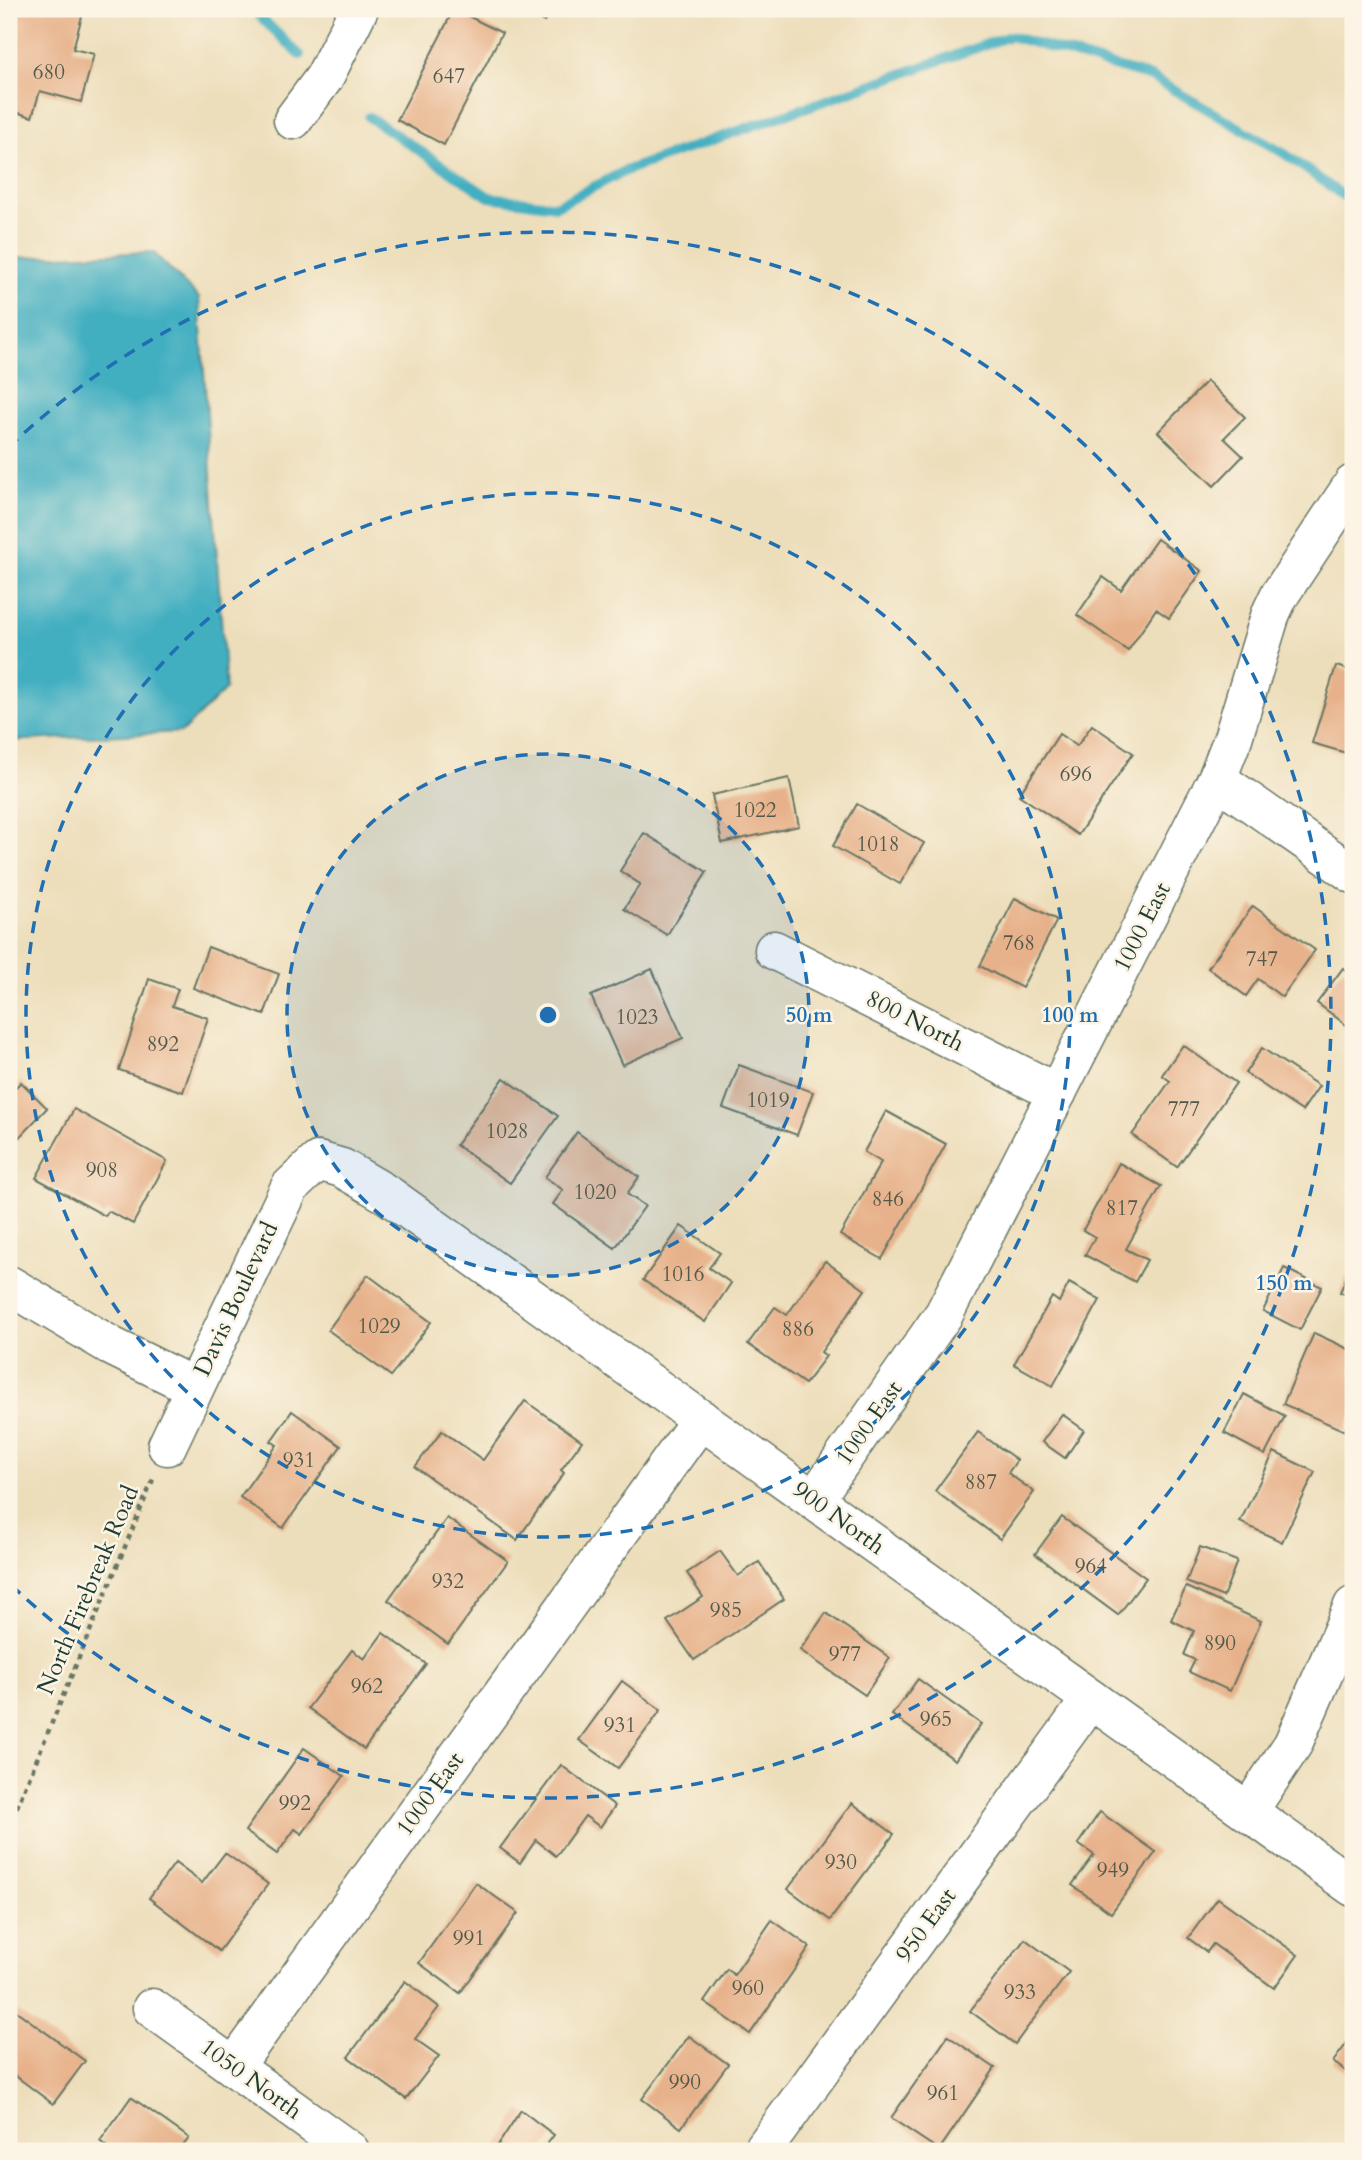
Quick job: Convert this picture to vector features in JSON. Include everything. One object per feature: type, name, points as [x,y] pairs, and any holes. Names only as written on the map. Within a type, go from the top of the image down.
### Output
[{"type":"street","points":[[293,120],[324,78],[359,9]]},
{"type":"street","name":"1000 East","points":[[814,1500],[944,1314],[1217,779],[1233,738],[1271,614],[1291,576],[1353,484]]},
{"type":"street","points":[[1217,779],[1353,874]]},
{"type":"street","name":"800 North","points":[[774,950],[1057,1093]]},
{"type":"street","name":"900 North","points":[[318,1161],[342,1168],[388,1195],[1353,1887]]},
{"type":"street","name":"Davis Boulevard","points":[[167,1446],[281,1203],[303,1172],[318,1161]]},
{"type":"street","points":[[9,1285],[113,1347],[194,1387]]},
{"type":"street","name":"1000 East","points":[[234,2067],[701,1419]]},
{"type":"street","points":[[1248,1812],[1293,1744],[1353,1606]]},
{"type":"street","name":"950 East","points":[[762,2151],[1091,1699]]},
{"type":"street","name":"1050 North","points":[[152,2008],[350,2151]]},
{"type":"path","name":"North Firebreak Road","points":[[9,1826],[167,1446]]},
{"type":"water","points":[[153,252],[199,298],[226,689],[182,732],[9,741],[9,258]]},
{"type":"building","points":[[9,9],[84,9],[73,49],[94,54],[81,102],[40,91],[32,117],[9,110]]},
{"type":"building","points":[[454,9],[502,33],[444,145],[397,120]]},
{"type":"building","points":[[519,9],[551,9],[544,22]]},
{"type":"building","points":[[1207,381],[1245,417],[1224,438],[1243,456],[1214,486],[1158,432]]},
{"type":"building","points":[[1157,539],[1202,571],[1169,618],[1156,609],[1128,651],[1077,615],[1103,577],[1121,590]]},
{"type":"building","points":[[1336,666],[1353,671],[1353,755],[1312,743]]},
{"type":"building","points":[[1092,725],[1133,753],[1078,835],[1019,795],[1059,734],[1077,746]]},
{"type":"building","points":[[789,778],[799,826],[722,843],[712,795]]},
{"type":"building","points":[[857,804],[924,843],[900,884],[833,846]]},
{"type":"building","points":[[644,833],[707,872],[667,935],[624,909],[640,884],[620,871]]},
{"type":"building","points":[[1015,898],[1057,920],[1022,988],[980,966]]},
{"type":"building","points":[[1253,906],[1315,950],[1282,997],[1258,979],[1246,996],[1208,968]]},
{"type":"building","points":[[208,947],[279,974],[264,1015],[193,988]]},
{"type":"building","points":[[1343,968],[1353,975],[1353,1030],[1317,1003]]},
{"type":"building","points":[[652,969],[683,1038],[622,1065],[591,996]]},
{"type":"building","points":[[149,979],[178,989],[172,1006],[208,1018],[183,1092],[119,1070]]},
{"type":"building","points":[[1183,1045],[1236,1083],[1177,1167],[1132,1135],[1170,1081],[1162,1075]]},
{"type":"building","points":[[1262,1048],[1319,1086],[1302,1111],[1245,1073]]},
{"type":"building","points":[[739,1065],[813,1092],[797,1135],[723,1108]]},
{"type":"building","points":[[504,1078],[558,1116],[510,1183],[456,1145]]},
{"type":"building","points":[[21,1082],[47,1108],[9,1148],[9,1094]]},
{"type":"building","points":[[74,1109],[167,1161],[133,1224],[108,1211],[105,1216],[36,1178]]},
{"type":"building","points":[[886,1111],[946,1144],[882,1259],[840,1235],[881,1162],[864,1152]]},
{"type":"building","points":[[577,1132],[639,1177],[627,1194],[645,1206],[615,1248],[553,1204],[563,1190],[545,1177]]},
{"type":"building","points":[[1119,1163],[1161,1186],[1126,1249],[1147,1260],[1135,1282],[1085,1255],[1095,1237],[1083,1230]]},
{"type":"building","points":[[681,1226],[720,1253],[709,1268],[731,1283],[705,1322],[643,1280]]},
{"type":"building","points":[[825,1261],[865,1290],[821,1352],[826,1356],[805,1384],[748,1344],[775,1307],[787,1315]]},
{"type":"building","points":[[1353,1262],[1353,1298],[1340,1292]]},
{"type":"building","points":[[1284,1268],[1322,1287],[1300,1330],[1263,1311]]},
{"type":"building","points":[[368,1275],[431,1322],[391,1376],[328,1330]]},
{"type":"building","points":[[1069,1283],[1100,1300],[1053,1386],[1014,1364],[1052,1297],[1059,1302]]},
{"type":"building","points":[[1314,1333],[1353,1351],[1353,1411],[1345,1431],[1283,1404]]},
{"type":"building","points":[[1244,1394],[1285,1416],[1265,1455],[1224,1433]]},
{"type":"building","points":[[525,1401],[582,1441],[561,1470],[564,1473],[517,1540],[415,1467],[442,1431],[483,1460]]},
{"type":"building","points":[[292,1411],[341,1446],[283,1528],[240,1497],[277,1445],[271,1441]]},
{"type":"building","points":[[1062,1414],[1084,1430],[1065,1458],[1042,1442]]},
{"type":"building","points":[[978,1432],[1017,1460],[1008,1473],[1034,1492],[1000,1539],[935,1491]]},
{"type":"building","points":[[1274,1452],[1315,1472],[1282,1542],[1240,1522]]},
{"type":"building","points":[[1062,1517],[1146,1578],[1118,1615],[1035,1554]]},
{"type":"building","points":[[447,1518],[508,1561],[448,1644],[388,1600]]},
{"type":"building","points":[[1200,1547],[1237,1561],[1223,1597],[1186,1582]]},
{"type":"building","points":[[720,1551],[738,1576],[759,1562],[784,1599],[694,1660],[667,1621],[703,1597],[687,1573]]},
{"type":"building","points":[[1186,1587],[1261,1621],[1230,1691],[1189,1672],[1195,1660],[1184,1655],[1194,1631],[1171,1620]]},
{"type":"building","points":[[826,1613],[890,1658],[865,1695],[800,1650]]},
{"type":"building","points":[[383,1633],[426,1664],[364,1749],[308,1708],[352,1650],[364,1659]]},
{"type":"building","points":[[918,1679],[981,1724],[955,1760],[892,1715]]},
{"type":"building","points":[[622,1681],[661,1710],[618,1768],[579,1740]]},
{"type":"building","points":[[304,1748],[344,1776],[302,1834],[295,1829],[277,1854],[245,1831]]},
{"type":"building","points":[[561,1765],[615,1806],[600,1827],[585,1816],[556,1856],[536,1840],[520,1863],[500,1848]]},
{"type":"building","points":[[852,1803],[894,1834],[830,1920],[788,1889]]},
{"type":"building","points":[[1100,1812],[1156,1852],[1111,1913],[1072,1885],[1094,1855],[1078,1844]]},
{"type":"building","points":[[225,1853],[268,1884],[219,1951],[149,1898],[175,1863],[202,1883]]},
{"type":"building","points":[[476,1883],[518,1913],[460,1993],[419,1963]]},
{"type":"building","points":[[1218,1898],[1298,1955],[1274,1988],[1213,1944],[1207,1952],[1188,1938]]},
{"type":"building","points":[[772,1920],[810,1947],[750,2034],[704,2002],[727,1969],[734,1975]]},
{"type":"building","points":[[1025,1939],[1069,1972],[1015,2044],[970,2011]]},
{"type":"building","points":[[405,1981],[439,2007],[415,2039],[439,2056],[406,2099],[348,2057]]},
{"type":"building","points":[[15,2010],[85,2061],[53,2104],[9,2071],[9,2019]]},
{"type":"building","points":[[1353,2035],[1353,2076],[1333,2062]]},
{"type":"building","points":[[689,2036],[728,2064],[681,2128],[642,2099]]},
{"type":"building","points":[[948,2036],[995,2068],[939,2150],[891,2118]]},
{"type":"building","points":[[131,2097],[189,2138],[179,2151],[111,2151],[100,2141]]},
{"type":"building","points":[[521,2110],[554,2135],[542,2151],[494,2151]]},
{"type":"waterway","points":[[252,9],[300,55]]},
{"type":"waterway","points":[[369,117],[489,197],[556,206],[627,170],[1010,36],[1151,77],[1285,154],[1353,203]]}]
